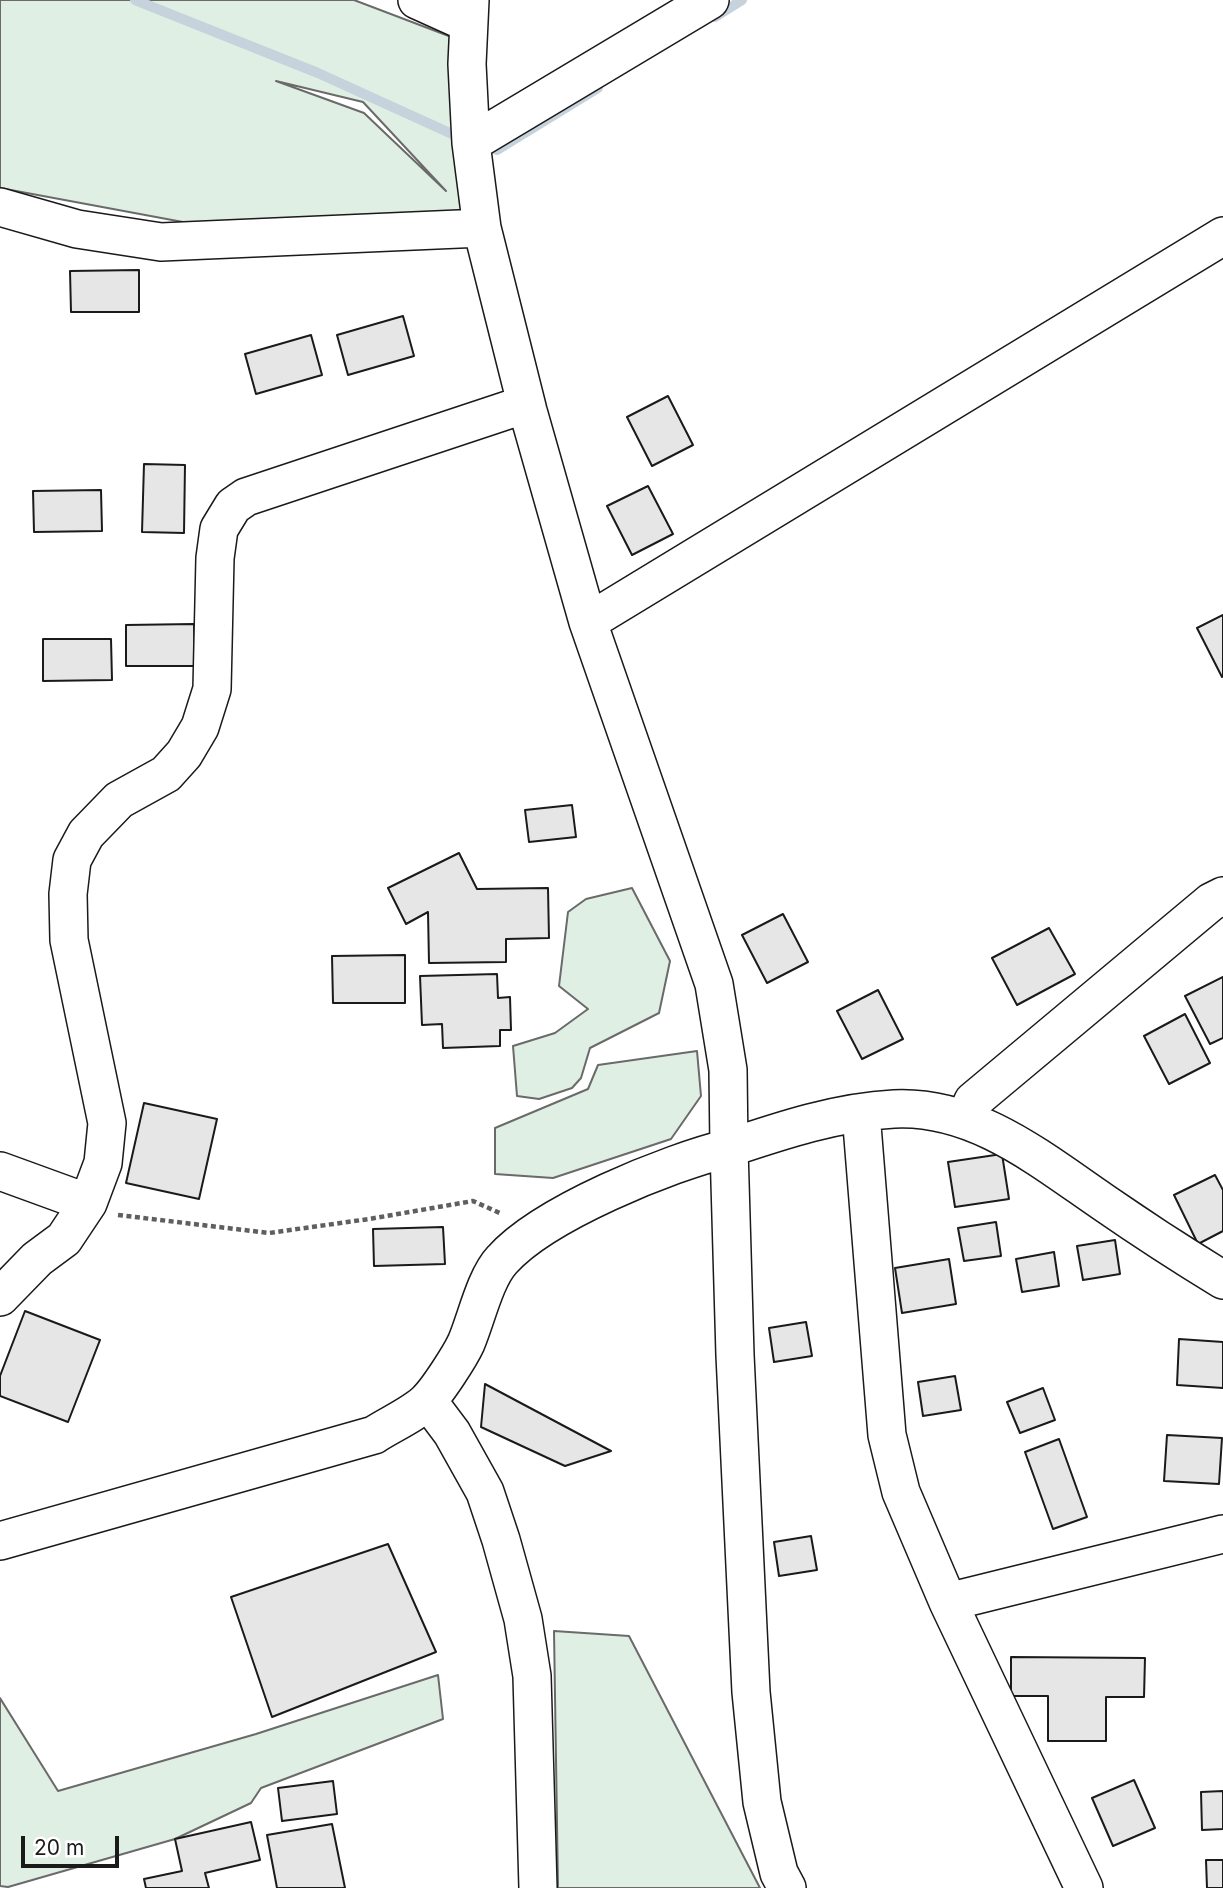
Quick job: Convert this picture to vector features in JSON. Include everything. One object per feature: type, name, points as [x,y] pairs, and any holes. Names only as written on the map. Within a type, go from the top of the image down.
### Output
[{"type":"street","points":[[417,0],[469,11],[467,64],[479,130],[482,228],[526,404],[588,622],[714,984],[728,1070],[735,1355],[751,1692],[762,1802],[779,1872],[787,1888]]},
{"type":"street","points":[[479,130],[540,101],[710,0]]},
{"type":"street","points":[[0,207],[77,229],[161,242],[482,228]]},
{"type":"street","points":[[588,622],[1223,236]]},
{"type":"street","points":[[102,1209],[107,1123],[69,940],[68,894],[72,860],[86,834],[119,800],[166,774],[184,754],[200,727],[212,689],[215,558],[219,529],[233,506],[246,497],[526,404]]},
{"type":"street","points":[[965,1119],[973,1101],[1211,902],[1223,896]]},
{"type":"street","points":[[0,1541],[374,1435],[428,1401],[465,1344],[480,1301],[500,1261],[538,1230],[603,1196],[695,1156],[793,1127],[861,1113],[897,1109],[965,1119],[1020,1145],[1217,1270]]},
{"type":"street","points":[[861,1113],[887,1435],[901,1492],[948,1602],[1084,1888]]},
{"type":"street","points":[[0,1171],[102,1209]]},
{"type":"street","points":[[0,1297],[37,1259],[102,1209]]},
{"type":"street","points":[[428,1401],[452,1433],[485,1492],[523,1619],[532,1676],[537,1888]]},
{"type":"street","points":[[948,1602],[1223,1534]]},
{"type":"path","points":[[102,1209],[269,1233],[473,1201],[538,1230]]},
{"type":"green space","points":[[0,0],[354,0],[454,38],[460,206],[482,228],[199,225],[0,188]],"holes":[[[276,81],[363,102],[446,191],[364,113]]]},
{"type":"green space","points":[[632,888],[670,961],[659,1013],[590,1048],[581,1078],[572,1088],[539,1099],[517,1096],[513,1046],[555,1033],[588,1009],[559,986],[568,912],[586,899]]},
{"type":"green space","points":[[697,1051],[701,1096],[671,1139],[553,1178],[495,1174],[495,1128],[588,1089],[598,1065]]},
{"type":"green space","points":[[554,1631],[629,1636],[760,1888],[558,1888]]},
{"type":"green space","points":[[438,1675],[443,1719],[261,1788],[251,1803],[175,1839],[8,1887],[0,1886],[0,1698],[58,1791],[256,1734]]},
{"type":"building","points":[[139,270],[139,312],[71,312],[70,271]]},
{"type":"building","points":[[403,316],[414,356],[348,375],[337,335]]},
{"type":"building","points":[[311,335],[322,375],[256,394],[245,354]]},
{"type":"building","points":[[668,396],[693,445],[652,466],[627,417]]},
{"type":"building","points":[[144,464],[185,465],[184,533],[142,532]]},
{"type":"building","points":[[648,486],[673,534],[632,555],[607,506]]},
{"type":"building","points":[[101,490],[102,531],[34,532],[33,491]]},
{"type":"building","points":[[1223,615],[1223,676],[1222,677],[1197,628]]},
{"type":"building","points":[[194,624],[195,666],[126,666],[126,625]]},
{"type":"building","points":[[43,639],[111,639],[112,680],[43,681]]},
{"type":"building","points":[[572,805],[576,837],[529,842],[525,810]]},
{"type":"building","points":[[459,853],[477,889],[548,888],[549,938],[506,939],[506,962],[429,963],[428,912],[406,924],[388,888]]},
{"type":"building","points":[[783,914],[808,962],[767,983],[742,935]]},
{"type":"building","points":[[1049,928],[1075,974],[1017,1005],[992,958]]},
{"type":"building","points":[[405,955],[405,1003],[333,1003],[332,956]]},
{"type":"building","points":[[497,974],[498,998],[510,997],[511,1030],[500,1030],[500,1046],[443,1048],[442,1024],[422,1025],[420,976]]},
{"type":"building","points":[[1223,977],[1223,1038],[1210,1044],[1185,996]]},
{"type":"building","points":[[878,990],[903,1039],[862,1059],[837,1011]]},
{"type":"building","points":[[1185,1014],[1210,1063],[1169,1084],[1144,1036]]},
{"type":"building","points":[[144,1103],[217,1119],[199,1199],[126,1183]]},
{"type":"building","points":[[1002,1154],[1009,1199],[955,1207],[948,1162]]},
{"type":"building","points":[[1215,1175],[1223,1190],[1223,1231],[1198,1244],[1174,1195]]},
{"type":"building","points":[[996,1222],[1001,1256],[964,1261],[958,1228]]},
{"type":"building","points":[[443,1227],[445,1264],[374,1266],[373,1229]]},
{"type":"building","points":[[1115,1240],[1120,1274],[1083,1280],[1077,1246]]},
{"type":"building","points":[[1054,1252],[1059,1286],[1022,1292],[1016,1259]]},
{"type":"building","points":[[949,1259],[956,1304],[902,1313],[895,1268]]},
{"type":"building","points":[[25,1311],[100,1340],[68,1422],[0,1396],[0,1376]]},
{"type":"building","points":[[806,1322],[812,1356],[774,1362],[769,1328]]},
{"type":"building","points":[[1179,1339],[1223,1342],[1223,1388],[1177,1385]]},
{"type":"building","points":[[955,1376],[961,1410],[923,1416],[918,1382]]},
{"type":"building","points":[[485,1384],[611,1451],[565,1466],[481,1427]]},
{"type":"building","points":[[1043,1388],[1055,1420],[1020,1433],[1007,1402]]},
{"type":"building","points":[[1167,1435],[1222,1438],[1219,1484],[1164,1481]]},
{"type":"building","points":[[1059,1439],[1087,1517],[1053,1529],[1025,1452]]},
{"type":"building","points":[[811,1536],[817,1570],[779,1576],[774,1542]]},
{"type":"building","points":[[388,1544],[436,1652],[272,1717],[231,1597]]},
{"type":"building","points":[[1011,1657],[1145,1658],[1144,1697],[1106,1697],[1106,1741],[1048,1741],[1048,1696],[1011,1696]]},
{"type":"building","points":[[1134,1780],[1155,1828],[1113,1846],[1092,1798]]},
{"type":"building","points":[[333,1781],[337,1814],[282,1821],[278,1788]]},
{"type":"building","points":[[1223,1791],[1223,1829],[1202,1830],[1201,1792]]},
{"type":"building","points":[[251,1822],[260,1860],[205,1873],[209,1888],[146,1888],[144,1879],[182,1871],[175,1839]]},
{"type":"building","points":[[332,1824],[345,1888],[277,1888],[267,1835]]},
{"type":"building","points":[[1206,1860],[1223,1860],[1223,1888],[1207,1888]]},
{"type":"waterway","points":[[135,0],[318,73],[463,139]]},
{"type":"waterway","points":[[715,17],[742,0]]},
{"type":"waterway","points":[[484,146],[497,150],[598,88]]}]
